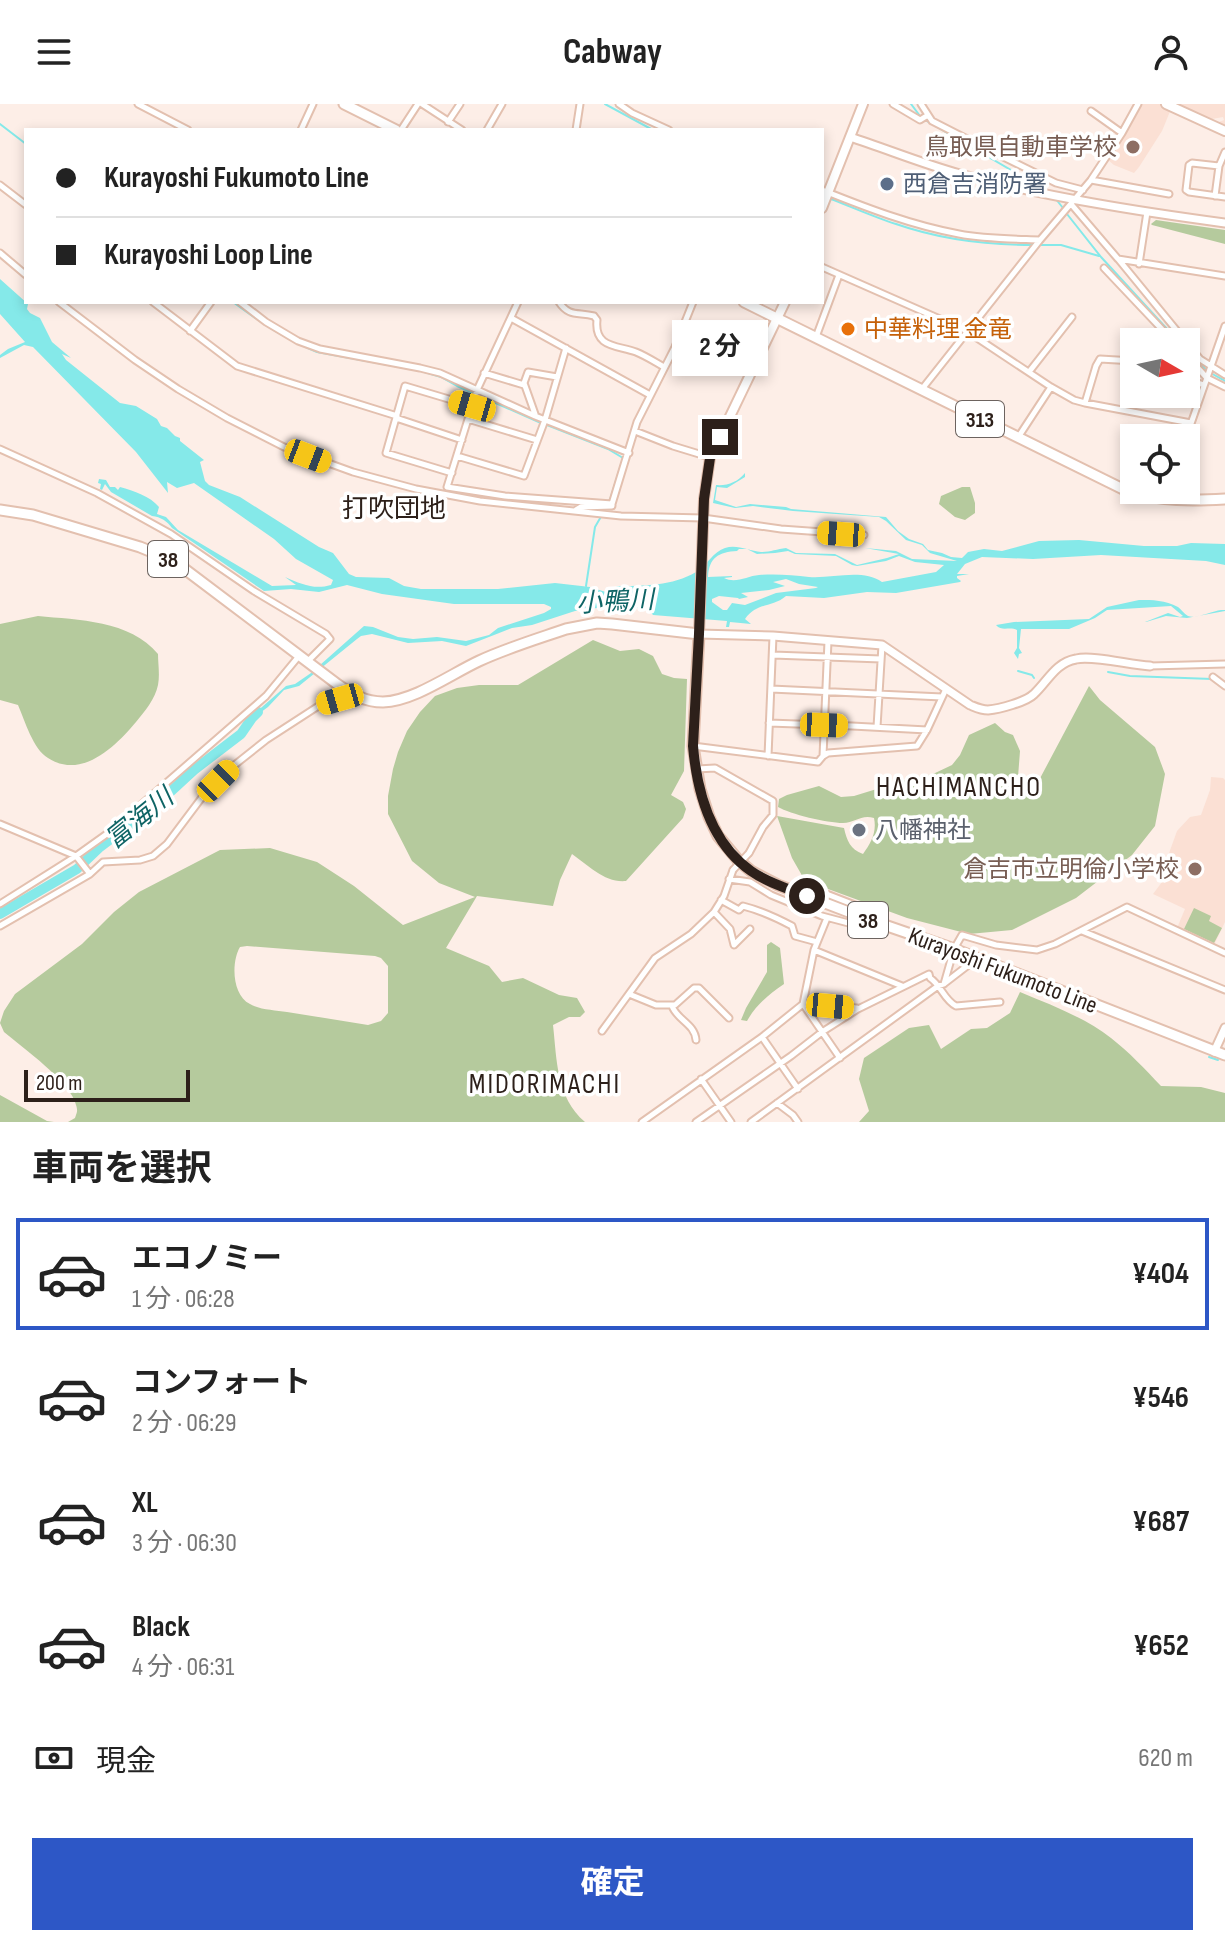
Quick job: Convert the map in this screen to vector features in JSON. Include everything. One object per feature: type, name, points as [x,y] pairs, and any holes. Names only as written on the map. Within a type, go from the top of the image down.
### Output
[{"type":"main road","points":[[344,104],[395,128]]},
{"type":"main road","points":[[825,197],[863,104]]},
{"type":"main road","points":[[1166,104],[1225,131]]},
{"type":"main road","name":"313","points":[[748,304],[1120,488]]},
{"type":"main road","points":[[699,634],[706,477],[710,458],[784,304]]},
{"type":"main road","name":"313","points":[[1200,501],[1225,499]]},
{"type":"main road","name":"38","points":[[0,510],[33,515],[162,555],[184,568],[350,693],[374,701],[395,700],[415,693],[479,661],[566,629],[597,623],[699,634]]},
{"type":"main road","name":"Kurayoshi Fukumoto Line","points":[[699,634],[693,746],[700,789],[718,836],[751,871],[867,919],[954,949],[1225,1055]]},
{"type":"street","points":[[138,104],[184,128]]},
{"type":"street","points":[[302,128],[313,104]]},
{"type":"street","points":[[401,128],[420,104],[458,128]]},
{"type":"street","points":[[448,122],[460,104]]},
{"type":"street","points":[[488,128],[502,104]]},
{"type":"street","points":[[576,128],[580,104]]},
{"type":"street","points":[[619,104],[665,128]]},
{"type":"street","points":[[893,104],[920,120],[928,115]]},
{"type":"street","points":[[921,104],[932,121],[964,138],[1056,183],[1083,190]]},
{"type":"street","points":[[921,390],[1091,180],[1138,104]]},
{"type":"street","points":[[1091,111],[1122,133]]},
{"type":"street","points":[[850,137],[958,173],[1059,196],[1072,204],[1200,359],[1225,375]]},
{"type":"street","points":[[1215,196],[1219,166],[1225,152]]},
{"type":"street","points":[[1219,166],[1189,165],[1186,190],[1225,197]]},
{"type":"street","points":[[1091,180],[1169,194]]},
{"type":"street","points":[[0,185],[24,203]]},
{"type":"street","points":[[825,197],[960,234],[1039,242]]},
{"type":"street","points":[[1072,204],[1225,223]]},
{"type":"street","points":[[1139,264],[1147,212]]},
{"type":"street","points":[[0,253],[24,273]]},
{"type":"street","points":[[1118,259],[1225,276]]},
{"type":"street","points":[[824,268],[968,332],[1074,400],[1191,423],[1225,326]]},
{"type":"street","points":[[1104,268],[1161,328]]},
{"type":"street","points":[[816,337],[839,275]]},
{"type":"street","points":[[62,304],[135,360],[227,418],[284,447],[353,472],[431,493],[480,501],[621,516],[864,535]]},
{"type":"street","points":[[156,304],[237,366],[462,440]]},
{"type":"street","points":[[190,331],[210,304]]},
{"type":"street","points":[[243,304],[274,328],[309,345],[430,370],[629,453]]},
{"type":"street","points":[[517,304],[477,390],[447,487],[505,496],[612,504]]},
{"type":"street","points":[[560,304],[570,313],[594,316],[596,327],[606,344],[637,353],[664,367]]},
{"type":"street","points":[[575,511],[581,507],[612,506],[637,422],[675,347],[692,304]]},
{"type":"street","points":[[1029,372],[1072,317]]},
{"type":"street","points":[[510,318],[650,395]]},
{"type":"street","points":[[457,456],[524,476],[545,420],[566,348]]},
{"type":"street","points":[[1085,403],[1100,359],[1120,360]]},
{"type":"street","points":[[1200,370],[1207,378],[1225,387]]},
{"type":"street","points":[[535,416],[524,385],[528,372],[557,377]]},
{"type":"street","points":[[484,373],[524,385]]},
{"type":"street","points":[[1200,384],[1204,385]]},
{"type":"street","points":[[452,473],[386,453],[405,386],[472,406]]},
{"type":"street","points":[[1018,438],[1051,387]]},
{"type":"street","points":[[468,419],[537,440]]},
{"type":"street","points":[[635,431],[710,458]]},
{"type":"street","points":[[0,449],[97,493],[171,534],[330,639],[111,831],[77,857],[0,904]]},
{"type":"street","points":[[699,634],[773,636],[882,645],[970,705],[989,710],[1031,697],[1051,673],[1072,659],[1084,657],[1150,666],[1225,664]]},
{"type":"street","points":[[768,756],[773,636]]},
{"type":"street","points":[[823,756],[828,641]]},
{"type":"street","points":[[877,727],[882,645]]},
{"type":"street","points":[[773,655],[881,659]]},
{"type":"street","points":[[1213,677],[1225,686]]},
{"type":"street","points":[[693,746],[818,762],[828,753],[917,746],[947,688]]},
{"type":"street","points":[[771,689],[942,697]]},
{"type":"street","points":[[0,926],[103,862],[140,860],[153,856],[167,844],[203,796],[232,767],[266,740],[320,705],[350,693]]},
{"type":"street","points":[[769,723],[927,730]]},
{"type":"street","points":[[602,1031],[655,958],[691,934],[714,912],[733,870],[749,853],[773,815],[773,801],[715,768],[697,769]]},
{"type":"street","points":[[0,824],[77,857],[89,873]]},
{"type":"street","points":[[729,879],[750,882],[771,895],[827,918],[856,925],[867,919],[860,907],[806,886]]},
{"type":"street","points":[[721,900],[739,910],[743,906],[759,910],[792,926],[795,936],[817,942]]},
{"type":"street","points":[[941,985],[962,935],[996,945],[1037,950],[1127,907],[1225,953]]},
{"type":"street","points":[[714,912],[730,929],[734,945],[750,929]]},
{"type":"street","points":[[642,1122],[803,1004],[814,950],[827,918]]},
{"type":"street","points":[[1081,930],[1225,990]]},
{"type":"street","points":[[814,950],[903,987]]},
{"type":"street","points":[[751,1122],[971,963]]},
{"type":"street","points":[[696,1122],[858,1009],[929,974],[956,1006],[1000,1002]]},
{"type":"street","points":[[629,994],[656,1005],[672,1006],[694,988],[699,988],[729,1018]]},
{"type":"street","points":[[803,1004],[858,1009]]},
{"type":"street","points":[[803,1004],[840,1058]]},
{"type":"street","points":[[672,1006],[692,1028],[696,1040]]},
{"type":"street","points":[[1214,1052],[1225,1028]]},
{"type":"street","points":[[762,1037],[798,1089]]},
{"type":"street","points":[[701,1079],[731,1122]]},
{"type":"street","points":[[777,1103],[794,1121]]},
{"type":"shaded area","name":"鳥取県自動車学校","points":[[1140,104],[1163,104],[1171,109],[1162,131],[1134,173],[1107,159]]},
{"type":"shaded area","points":[[1177,104],[1225,104],[1225,126],[1219,122],[1224,120],[1223,117],[1212,119]]},
{"type":"shaded area","name":"倉吉市立明倫小学校","points":[[1211,777],[1225,780],[1225,922],[1214,945],[1177,928],[1185,909],[1153,894],[1162,882],[1177,831],[1190,817],[1201,815]]},
{"type":"green space","points":[[1156,220],[1225,230],[1225,244],[1151,224]]},
{"type":"green space","points":[[970,487],[975,503],[975,513],[965,520],[955,517],[939,504],[941,496]]},
{"type":"green space","points":[[38,616],[118,628],[133,634],[158,654],[158,685],[149,705],[119,741],[86,763],[61,764],[48,758],[34,741],[18,705],[0,700],[0,624]]},
{"type":"green space","points":[[593,640],[620,651],[639,649],[653,656],[662,674],[687,679],[684,771],[671,795],[683,802],[686,809],[683,818],[626,881],[604,876],[572,854],[553,906],[477,896],[446,948],[489,966],[502,982],[523,978],[559,995],[577,998],[585,1012],[580,1017],[569,1017],[553,1025],[563,1090],[575,1112],[585,1122],[68,1122],[75,1118],[77,1107],[66,1086],[4,1032],[0,1023],[15,994],[82,944],[139,892],[220,850],[270,848],[317,862],[354,886],[403,925],[475,897],[439,883],[412,861],[388,814],[393,769],[407,731],[435,696],[457,688],[479,685],[518,685]],"holes":[[[240,947],[375,956],[388,966],[388,1013],[381,1021],[368,1025],[254,1006],[244,1000],[235,978],[235,961]]]},
{"type":"green space","points":[[1089,686],[1100,700],[1155,747],[1165,774],[1155,826],[1132,855],[1076,898],[1012,930],[969,934],[907,918],[804,879],[792,858],[777,816],[844,828],[850,844],[863,854],[873,837],[874,818],[865,817],[843,823],[819,820],[778,807],[779,799],[819,786],[841,797],[854,796],[933,774],[952,765],[969,735],[995,723],[1013,735],[1020,751],[1017,790],[1031,789],[1037,784]]},
{"type":"green space","points":[[1194,908],[1211,916],[1209,921],[1222,928],[1214,943],[1184,929]]},
{"type":"green space","points":[[771,942],[780,948],[784,984],[754,1010],[747,1021],[741,1020],[767,972],[767,945]]},
{"type":"green space","points":[[1020,992],[1101,1031],[1161,1086],[1201,1087],[1225,1093],[1225,1122],[859,1122],[869,1111],[859,1079],[864,1058],[909,1028],[929,1025],[941,1049],[971,1029],[987,1028],[1010,1013]]},
{"type":"green space","points":[[0,1095],[47,1121],[54,1122],[0,1122]]},
{"type":"water","name":"小鴨川","points":[[0,279],[24,300],[24,304],[28,304],[30,313],[40,318],[52,342],[71,358],[62,354],[66,360],[120,403],[136,406],[157,419],[161,426],[204,460],[200,462],[209,485],[240,497],[333,553],[349,574],[389,578],[404,586],[421,589],[498,589],[555,583],[590,587],[612,594],[617,586],[658,584],[687,577],[717,552],[730,547],[738,547],[761,552],[786,548],[796,553],[835,554],[857,565],[899,554],[865,548],[896,551],[912,559],[957,561],[930,553],[922,545],[906,540],[879,517],[753,506],[735,508],[713,503],[716,485],[732,483],[745,473],[745,477],[727,488],[717,487],[715,500],[736,507],[750,504],[886,517],[909,539],[923,544],[928,550],[951,557],[962,558],[968,552],[984,549],[1002,551],[1039,541],[1079,540],[1144,546],[1191,543],[1225,544],[1225,565],[1206,561],[1101,555],[1033,559],[982,557],[965,564],[957,574],[969,574],[957,576],[960,582],[896,593],[867,592],[824,598],[786,596],[750,614],[745,619],[751,624],[730,622],[729,627],[726,627],[727,621],[653,615],[644,608],[597,608],[512,628],[466,646],[442,641],[408,643],[372,634],[361,636],[299,686],[284,690],[249,721],[286,686],[311,673],[364,626],[398,637],[466,641],[544,613],[551,607],[544,604],[454,604],[382,594],[347,585],[319,592],[291,589],[264,591],[172,528],[164,520],[111,492],[105,484],[100,489],[99,479],[106,480],[110,487],[118,490],[120,487],[146,497],[159,507],[157,514],[166,517],[178,530],[272,586],[296,585],[285,577],[313,587],[331,585],[333,580],[296,559],[274,539],[194,483],[177,488],[167,482],[168,493],[136,452],[33,347],[24,345],[0,358],[8,349],[25,342],[0,314]],"holes":[[[739,549],[757,554],[788,551],[836,556],[857,566],[899,556],[915,562],[944,565],[936,572],[882,582],[856,575],[765,575],[733,580],[724,578],[732,576],[708,577],[710,565],[716,557]],[[786,579],[818,587],[776,593],[745,605],[732,603],[727,610],[712,602],[719,596],[739,599],[748,597],[741,593],[785,586],[773,582]]]},
{"type":"water","points":[[1139,600],[1168,603],[1188,616],[1199,616],[1187,618],[1166,616],[1145,622],[1168,613],[1183,616],[1171,606],[1107,610],[1095,618],[1069,629],[1021,629],[1019,648],[1022,653],[1018,659],[1014,653],[1017,630],[996,625],[1089,619],[1107,607]]},
{"type":"waterway","points":[[605,104],[649,128]]},
{"type":"waterway","points":[[911,104],[920,116]]},
{"type":"waterway","points":[[925,120],[1047,191]]},
{"type":"waterway","points":[[0,124],[24,142]]},
{"type":"waterway","points":[[1055,198],[1063,208]]},
{"type":"waterway","points":[[831,199],[929,234],[999,244],[1033,245]]},
{"type":"waterway","points":[[1067,214],[1101,257],[1166,328]]},
{"type":"waterway","points":[[1040,245],[1061,245],[1099,256]]},
{"type":"waterway","points":[[236,304],[274,330],[317,352],[441,377],[541,423]]},
{"type":"waterway","points":[[1200,364],[1225,381]]},
{"type":"waterway","points":[[547,425],[623,458],[609,503]]},
{"type":"waterway","name":"小鴨川","points":[[586,586],[595,527],[606,508]]},
{"type":"waterway","points":[[1018,671],[1034,678]]},
{"type":"waterway","points":[[1108,672],[1130,676],[1212,679]]},
{"type":"waterway","name":"富海川","points":[[0,914],[77,869],[241,734],[258,712]]},
{"type":"waterway","points":[[1209,1057],[1218,1060]]},
{"type":"place","name":"鳥取県自動車学校","points":[[1133,147]]},
{"type":"place","name":"西倉吉消防署","points":[[887,184]]},
{"type":"place","name":"中華料理 金竜","points":[[848,329]]},
{"type":"place","name":"八幡神社","points":[[859,830]]},
{"type":"place","name":"倉吉市立明倫小学校","points":[[1195,869]]},
{"type":"district","name":"打吹団地","points":[[394,508]]},
{"type":"district","name":"HACHIMANCHO","points":[[959,786]]},
{"type":"district","name":"MIDORIMACHI","points":[[545,1083]]},
{"type":"route","points":[[720,437],[710,458],[704,499],[694,758],[709,817],[729,850],[751,871],[807,896]]}]
